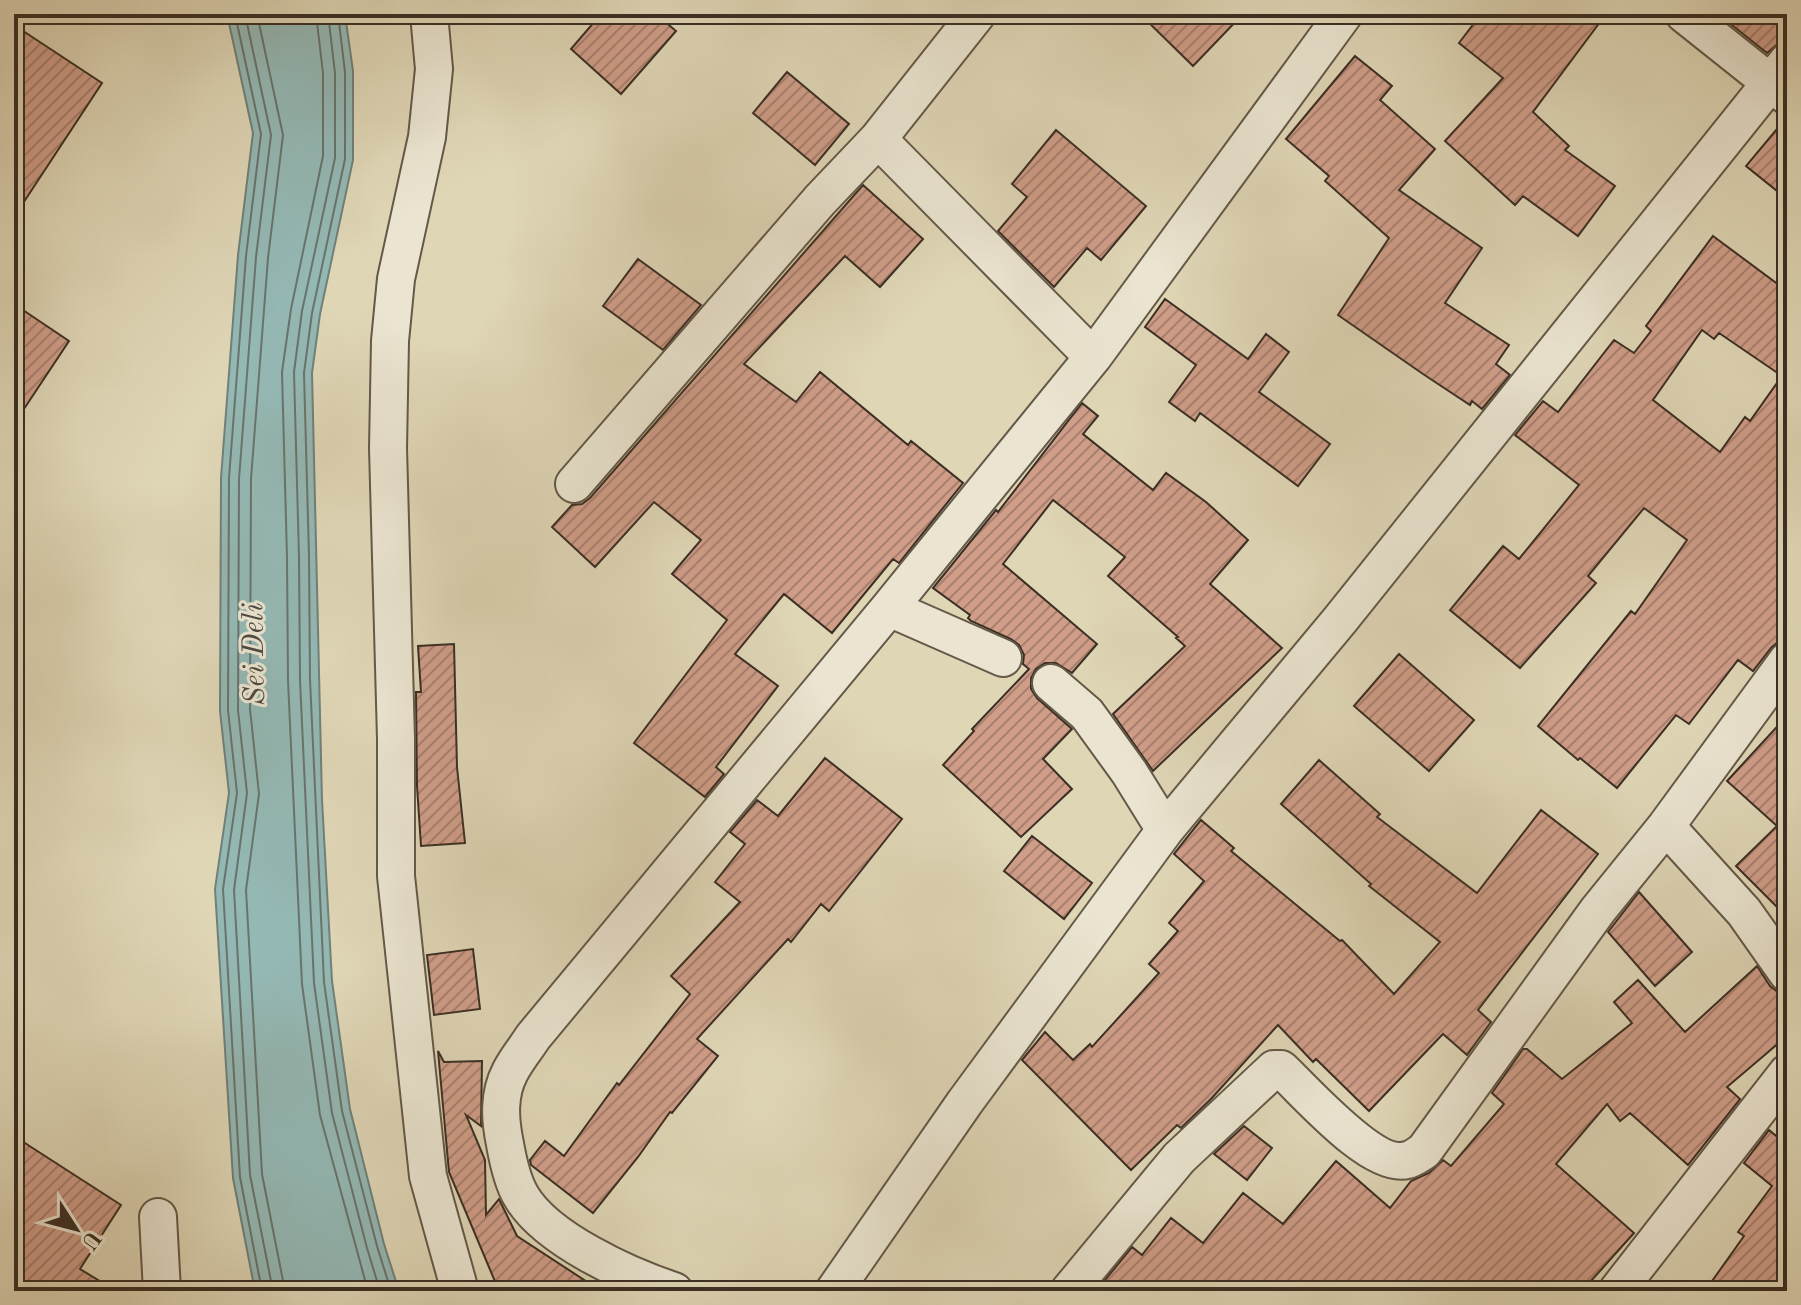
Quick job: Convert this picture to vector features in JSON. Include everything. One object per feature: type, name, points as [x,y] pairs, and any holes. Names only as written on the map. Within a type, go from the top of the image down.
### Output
[{"type":"street","points":[[429,14],[434,69],[427,137],[396,279],[390,341],[388,448],[396,739],[396,876],[428,1176],[460,1291]]},
{"type":"street","points":[[574,484],[820,200],[878,139],[977,14]]},
{"type":"street","points":[[674,1291],[645,1282],[546,1226],[521,1196],[508,1164],[500,1118],[509,1073],[533,1037],[1093,357],[1344,14]]},
{"type":"street","points":[[834,1291],[965,1102],[1165,830],[1782,80],[1684,14]]},
{"type":"street","points":[[878,139],[1093,357]]},
{"type":"street","points":[[889,608],[1003,658]]},
{"type":"street","points":[[1069,1291],[1179,1158],[1274,1069],[1281,1069],[1352,1138],[1377,1155],[1406,1161],[1424,1151],[1598,910],[1666,826],[1787,661]]},
{"type":"street","points":[[1051,683],[1087,714],[1129,772],[1165,830]]},
{"type":"street","points":[[1666,826],[1744,912],[1787,973]]},
{"type":"street","points":[[1617,1291],[1787,1073]]},
{"type":"street","points":[[158,1217],[162,1291]]},
{"type":"water","name":"Sei Deli","points":[[227,14],[345,14],[353,71],[353,160],[320,314],[312,373],[322,800],[332,981],[350,1109],[399,1291],[255,1291],[233,1178],[215,889],[229,793],[220,711],[221,478],[238,255],[253,133]]},
{"type":"building","points":[[601,14],[656,14],[676,31],[621,94],[571,49]]},
{"type":"building","points":[[1140,14],[1243,14],[1193,66]]},
{"type":"building","points":[[1481,14],[1606,14],[1533,112],[1569,146],[1565,150],[1615,186],[1578,236],[1523,196],[1515,205],[1445,141],[1503,78],[1459,43]]},
{"type":"building","points":[[1718,14],[1787,14],[1787,41],[1779,43],[1767,53]]},
{"type":"building","points":[[14,25],[102,83],[14,217]]},
{"type":"building","points":[[1355,56],[1392,86],[1380,100],[1435,149],[1399,190],[1482,248],[1445,303],[1509,345],[1496,364],[1510,375],[1482,409],[1472,401],[1470,405],[1338,315],[1389,238],[1325,181],[1329,176],[1286,139]]},
{"type":"building","points":[[787,72],[849,124],[815,165],[753,113]]},
{"type":"building","points":[[1787,117],[1787,199],[1746,166]]},
{"type":"building","points":[[1056,130],[1146,206],[1101,260],[1087,248],[1054,287],[998,231],[1027,197],[1012,184]]},
{"type":"building","points":[[863,185],[923,239],[880,287],[845,256],[744,364],[796,402],[820,372],[908,445],[911,441],[963,483],[899,563],[893,559],[832,633],[784,594],[735,654],[778,686],[716,767],[724,774],[705,797],[634,743],[727,620],[672,574],[701,540],[654,502],[595,567],[552,527],[572,505],[582,504],[590,498]]},
{"type":"building","points":[[1713,236],[1787,291],[1787,640],[1771,648],[1753,671],[1738,660],[1689,724],[1676,715],[1617,788],[1538,726],[1631,611],[1635,614],[1687,540],[1644,508],[1588,576],[1596,583],[1520,668],[1450,610],[1503,546],[1519,559],[1579,485],[1515,435],[1543,401],[1558,412],[1614,340],[1634,353],[1651,331],[1646,326]],"holes":[[[1702,330],[1714,339],[1719,333],[1782,376],[1750,421],[1745,417],[1720,452],[1653,400]]]},
{"type":"building","points":[[638,259],[701,305],[663,350],[603,306]]},
{"type":"building","points":[[1165,299],[1248,359],[1266,334],[1289,352],[1259,392],[1330,444],[1298,486],[1200,413],[1195,421],[1169,402],[1196,365],[1145,327]]},
{"type":"building","points":[[14,304],[69,341],[14,424]]},
{"type":"building","points":[[1082,403],[1098,416],[1083,434],[1153,490],[1166,473],[1206,502],[1248,540],[1210,584],[1282,648],[1153,771],[1113,714],[1185,646],[1108,576],[1125,557],[1053,500],[1003,564],[1097,644],[1072,673],[1056,663],[1045,663],[1036,669],[1031,678],[1031,689],[1037,698],[1072,729],[1043,759],[1072,789],[1021,837],[943,765],[974,731],[972,729],[1029,669],[1023,664],[1024,655],[1019,645],[971,621],[968,618],[970,615],[933,588],[996,510],[998,512]]},
{"type":"building","points":[[454,644],[457,767],[465,843],[421,846],[417,786],[416,692],[421,692],[418,646]]},
{"type":"building","points":[[1399,654],[1474,720],[1429,771],[1354,706]]},
{"type":"building","points":[[1787,716],[1787,917],[1736,866],[1777,826],[1727,781]]},
{"type":"building","points":[[825,758],[902,819],[829,911],[821,904],[791,942],[788,939],[697,1039],[718,1056],[670,1112],[593,1213],[531,1165],[530,1160],[545,1141],[564,1156],[617,1083],[619,1085],[690,994],[671,976],[740,902],[715,882],[745,844],[730,832],[757,800],[778,816]]},
{"type":"building","points":[[1319,760],[1380,814],[1377,817],[1477,893],[1541,810],[1598,854],[1478,1010],[1491,1022],[1467,1055],[1443,1034],[1369,1111],[1316,1059],[1313,1062],[1278,1025],[1211,1099],[1181,1128],[1177,1125],[1131,1170],[1022,1060],[1045,1032],[1073,1060],[1090,1044],[1092,1047],[1159,973],[1149,964],[1178,931],[1169,923],[1204,881],[1174,854],[1201,820],[1234,848],[1231,851],[1342,940],[1394,994],[1440,942],[1369,886],[1371,884],[1281,804]]},
{"type":"building","points":[[1032,836],[1092,883],[1064,919],[1004,871]]},
{"type":"building","points":[[1639,892],[1692,952],[1655,986],[1608,932]]},
{"type":"building","points":[[473,949],[480,1009],[434,1015],[427,955]]},
{"type":"building","points":[[1757,966],[1770,986],[1787,994],[1787,1036],[1727,1087],[1740,1099],[1688,1165],[1630,1113],[1620,1121],[1607,1104],[1556,1164],[1634,1233],[1582,1291],[1096,1291],[1132,1247],[1142,1255],[1171,1218],[1203,1243],[1243,1193],[1283,1224],[1336,1161],[1390,1208],[1411,1181],[1429,1173],[1443,1160],[1451,1166],[1504,1104],[1492,1093],[1523,1049],[1527,1049],[1562,1079],[1632,1023],[1614,1002],[1638,980],[1685,1032]]},
{"type":"building","points":[[438,1051],[444,1062],[482,1061],[481,1126],[466,1115],[485,1160],[486,1215],[499,1199],[517,1236],[601,1291],[499,1291],[449,1172]]},
{"type":"building","points":[[1244,1126],[1272,1148],[1247,1180],[1214,1154]]},
{"type":"building","points":[[1769,1130],[1787,1145],[1787,1291],[1705,1291],[1744,1236],[1738,1232],[1772,1186],[1744,1163]]},
{"type":"building","points":[[14,1136],[121,1205],[80,1269],[116,1291],[14,1291]]}]
